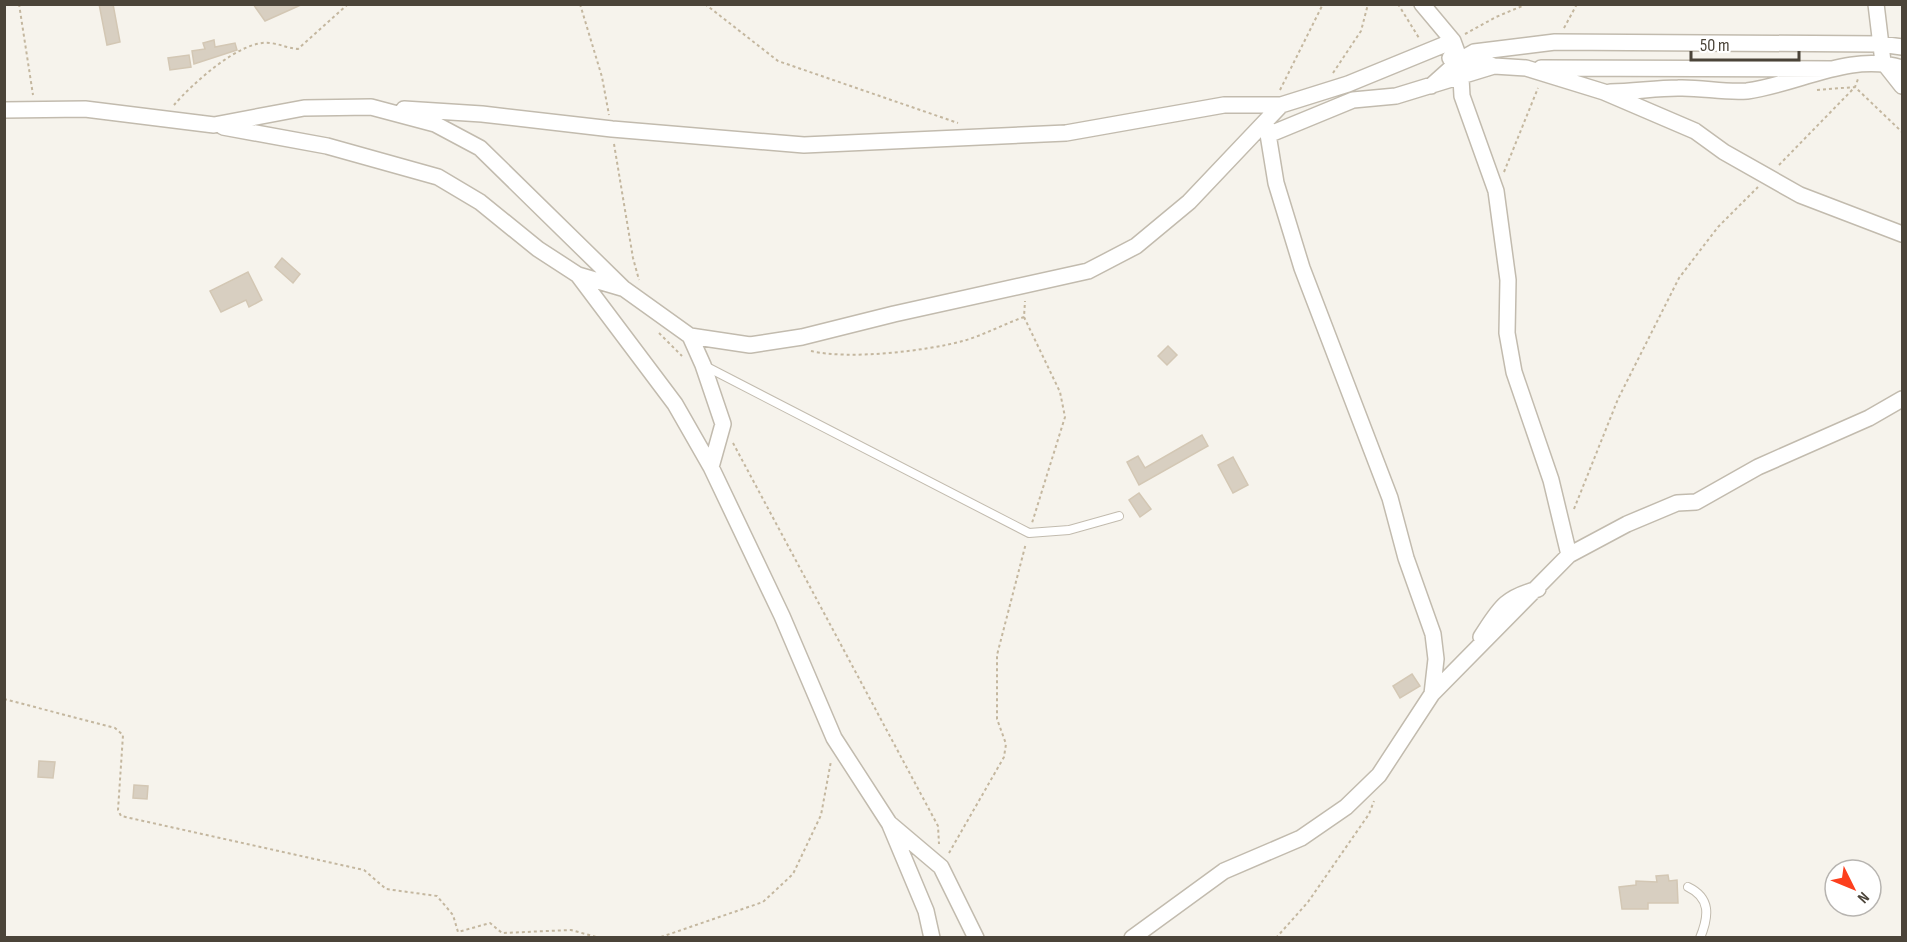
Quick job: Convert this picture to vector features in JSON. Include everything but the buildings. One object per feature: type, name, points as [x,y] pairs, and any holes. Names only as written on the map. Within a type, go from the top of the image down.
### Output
[{"type":"street","points":[[1422,4],[1453,41],[1460,60],[1459,77],[1462,96],[1496,191],[1508,280],[1507,333],[1514,372],[1551,480],[1569,555]]},
{"type":"street","points":[[1876,4],[1883,62],[1902,86]]},
{"type":"street","points":[[214,125],[304,108],[371,107],[482,114],[612,129],[804,145],[1066,133],[1224,105],[1277,105],[1318,93],[1453,41]]},
{"type":"street","points":[[1431,86],[1460,60],[1474,52],[1555,42],[1902,46]]},
{"type":"street","points":[[1430,51],[1460,60],[1483,62],[1494,66],[1526,68],[1832,69],[1883,62],[1902,68]]},
{"type":"street","points":[[371,107],[435,124],[480,147],[623,288],[690,336],[750,345],[774,342],[1088,271],[1136,246],[1189,202],[1248,137],[1267,128],[1353,99],[1396,96],[1494,66]]},
{"type":"street","points":[[1526,68],[1604,93],[1695,131],[1767,178],[1800,195],[1902,234]]},
{"type":"street","points":[[1604,93],[1678,88],[1743,91],[1781,85],[1832,69]]},
{"type":"street","points":[[1277,105],[1267,128],[1276,183],[1302,268],[1390,498],[1406,558],[1433,634],[1436,659],[1432,694]]},
{"type":"street","points":[[4,110],[85,109],[214,125],[327,146],[438,177],[480,202],[538,249],[578,274],[623,288]]},
{"type":"street","points":[[578,274],[675,404],[711,467],[782,616],[834,738],[889,823],[926,911],[932,938]]},
{"type":"street","points":[[690,336],[703,365],[723,424],[711,467]]},
{"type":"street","points":[[1132,938],[1224,871],[1301,838],[1346,807],[1379,775],[1432,694],[1569,555],[1647,515],[1677,503],[1696,502],[1758,466],[1869,418],[1902,399]]},
{"type":"street","points":[[889,823],[941,867],[976,938]]},
{"type":"lane","points":[[703,365],[1029,533],[1069,530],[1119,516]]},
{"type":"lane","points":[[1688,887],[1700,893],[1708,905],[1705,926],[1700,938]]},
{"type":"path","points":[[19,4],[27,46],[34,110]]},
{"type":"path","points":[[163,119],[183,94],[227,58],[254,45],[271,43],[284,48],[298,49],[348,4]]},
{"type":"path","points":[[580,4],[602,76],[633,258],[639,281]]},
{"type":"path","points":[[705,4],[778,61],[960,123]]},
{"type":"path","points":[[1277,105],[1323,4]]},
{"type":"path","points":[[1318,93],[1361,31],[1368,4]]},
{"type":"path","points":[[1398,4],[1409,25],[1430,51]]},
{"type":"path","points":[[1453,41],[1496,16],[1527,4]]},
{"type":"path","points":[[1555,42],[1577,4]]},
{"type":"path","points":[[1496,191],[1544,75]]},
{"type":"path","points":[[1574,510],[1618,399],[1679,278],[1718,227],[1855,87],[1902,132]]},
{"type":"path","points":[[941,867],[1004,757],[1006,744],[997,719],[997,655],[1029,533],[1065,417],[1060,392],[1024,316],[1026,284]]},
{"type":"path","points":[[804,349],[824,354],[904,351],[963,340],[1024,316]]},
{"type":"path","points":[[658,333],[684,358]]},
{"type":"path","points":[[723,424],[938,826],[941,867]]},
{"type":"path","points":[[4,699],[115,728],[123,735],[118,810],[121,816],[364,870],[386,888],[437,896],[453,915],[458,932],[490,923],[502,933],[572,930],[600,938]]},
{"type":"path","points":[[659,937],[763,902],[794,874],[821,814],[834,738]]},
{"type":"path","points":[[1276,938],[1308,902],[1369,814],[1377,795]]},
{"type":"path","points":[[659,937],[668,938]]}]
